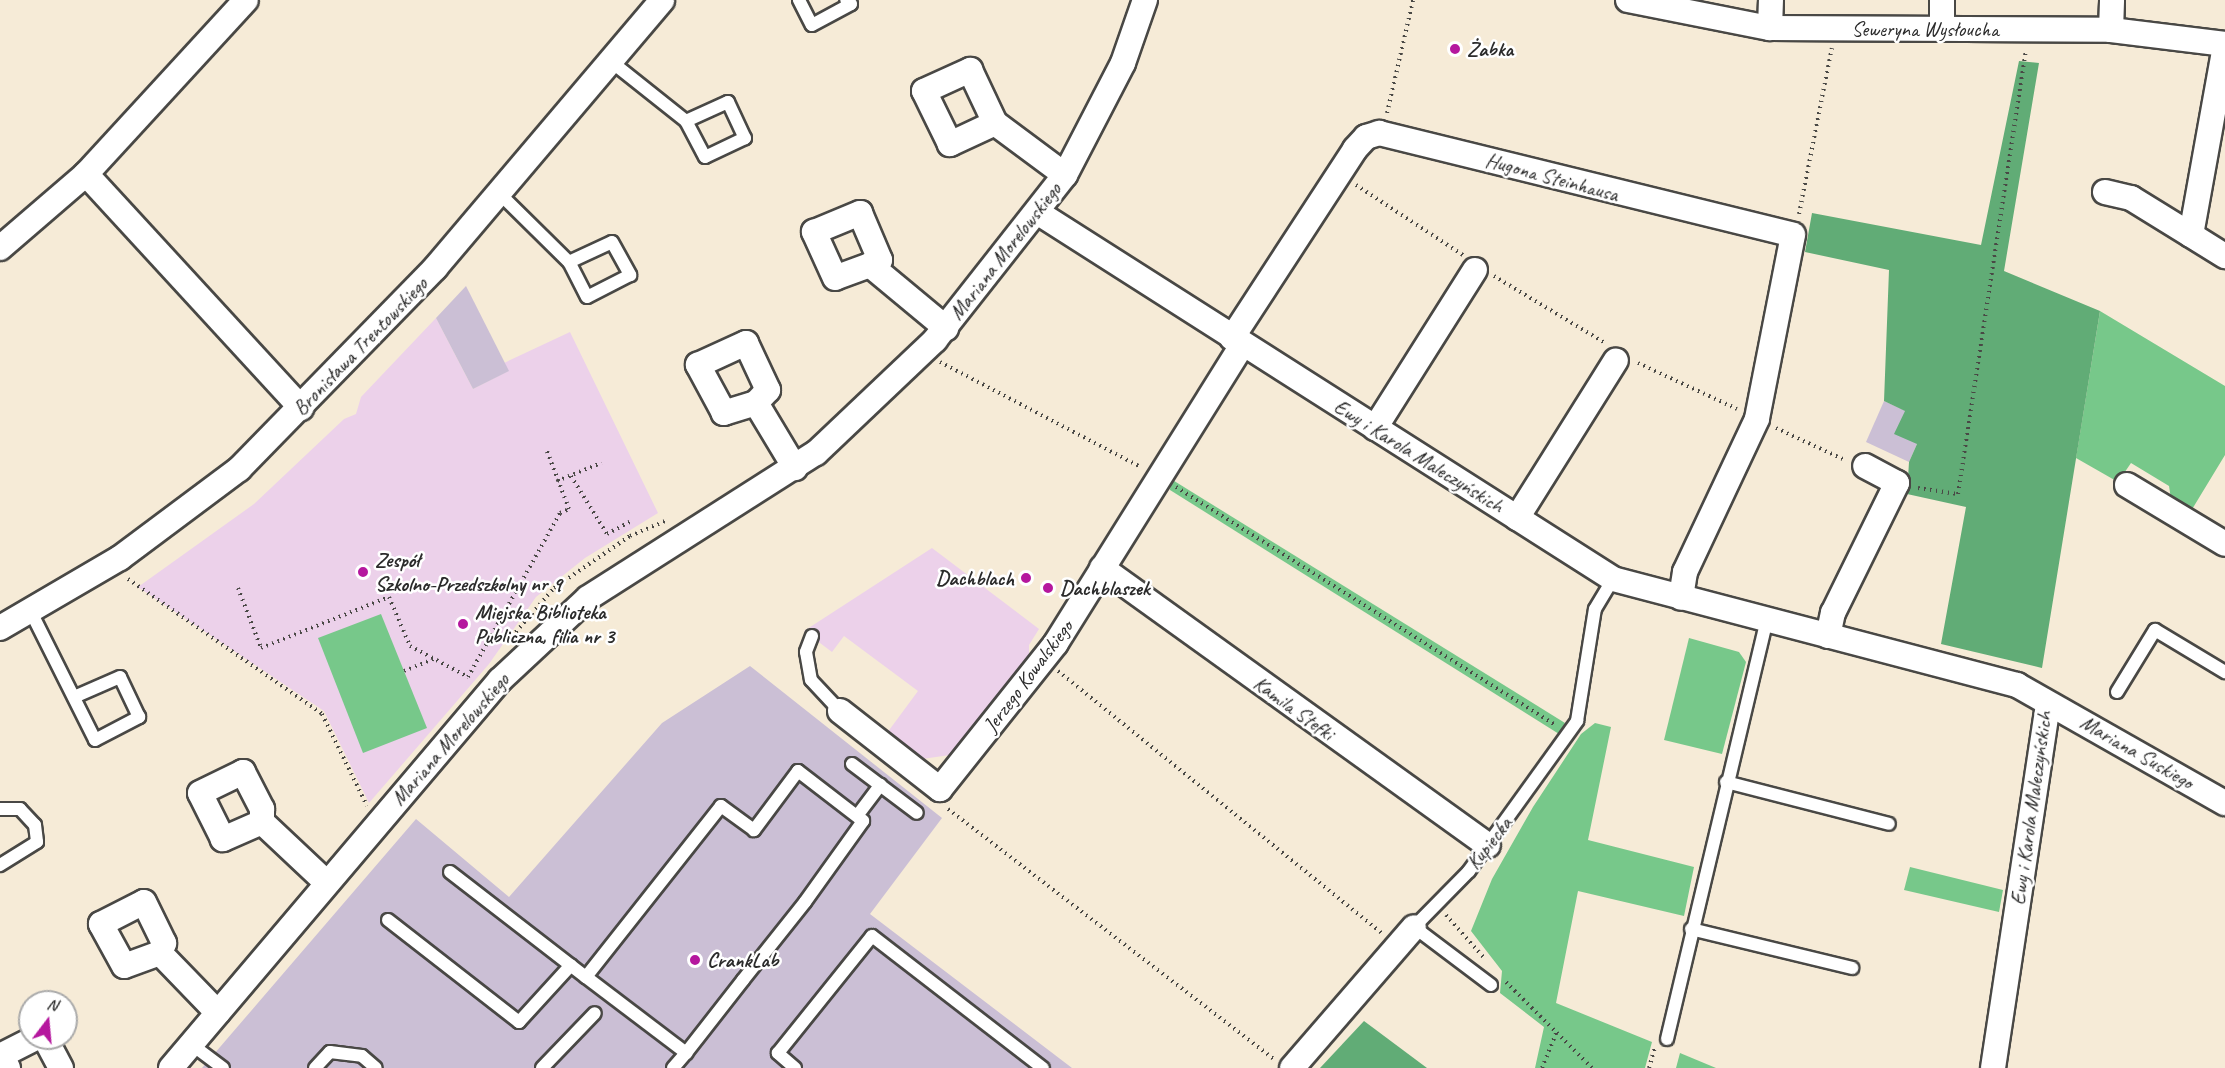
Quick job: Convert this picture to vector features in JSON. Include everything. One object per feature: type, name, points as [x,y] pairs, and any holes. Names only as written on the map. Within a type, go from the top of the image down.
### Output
[{"type":"street","points":[[0,248],[87,174],[246,0]]},
{"type":"street","name":"Bronisława Trentowskiego","points":[[0,628],[31,612],[190,507],[301,408],[501,195],[613,63],[662,0]]},
{"type":"street","name":"Mariana Morelowskiego","points":[[171,1068],[491,689],[588,598],[674,539],[795,468],[888,390],[946,328],[1065,175],[1123,63],[1145,0]]},
{"type":"street","name":"Seweryna Wysłoucha","points":[[1628,0],[1770,28],[2111,30],[2225,45]]},
{"type":"street","points":[[1770,28],[1771,0]]},
{"type":"street","points":[[1942,0],[1942,29]]},
{"type":"street","points":[[2111,30],[2112,0]]},
{"type":"street","points":[[2192,236],[2225,45]]},
{"type":"street","name":"Mariana Morelowskiego","points":[[995,123],[1065,175]]},
{"type":"street","points":[[1237,341],[1338,174],[1366,137],[1383,133]]},
{"type":"street","name":"Hugona Steinhausa","points":[[1383,133],[1793,236]]},
{"type":"street","points":[[87,174],[301,408]]},
{"type":"street","points":[[2105,192],[2131,198],[2225,255]]},
{"type":"street","name":"Ewy i Karola Maleczyńskich","points":[[1037,212],[1613,579],[2017,685],[2048,704],[1993,1068]]},
{"type":"street","points":[[1681,598],[1685,572],[1757,419],[1793,236]]},
{"type":"street","name":"Mariana Morelowskiego","points":[[870,265],[946,328]]},
{"type":"street","points":[[1375,428],[1477,268]]},
{"type":"street","name":"Jerzego Kowalskiego","points":[[840,711],[940,789],[1042,663],[1159,477],[1237,341]]},
{"type":"street","points":[[1517,518],[1619,355]]},
{"type":"street","points":[[756,403],[795,468]]},
{"type":"street","points":[[1828,636],[1833,613],[1897,483],[1865,466]]},
{"type":"street","points":[[2127,485],[2225,544]]},
{"type":"street","name":"Kamila Stefki","points":[[1102,568],[1488,845]]},
{"type":"street","name":"Mariana Suskiego","points":[[2048,704],[2225,803]]},
{"type":"street","points":[[262,822],[327,883]]},
{"type":"street","name":"Kupiecka","points":[[1282,1063],[1414,927]]},
{"type":"street","points":[[160,953],[218,1013]]},
{"type":"street","points":[[8,1068],[2,1056],[18,1047]]},
{"type":"street","points":[[51,1050],[61,1068]]},
{"type":"lane","points":[[798,0],[812,25],[851,4],[846,0]]},
{"type":"lane","points":[[613,63],[686,121],[705,157],[745,138],[728,102],[686,121]]},
{"type":"lane","points":[[501,195],[569,262],[587,297],[630,275],[612,242],[569,262]]},
{"type":"lane","name":"Kupiecka","points":[[1414,927],[1488,845],[1577,721],[1595,609],[1613,579]]},
{"type":"lane","points":[[31,612],[95,740],[139,717],[120,677],[74,697]]},
{"type":"lane","points":[[1661,1041],[1691,929],[1767,618]]},
{"type":"lane","points":[[2117,692],[2155,630],[2225,672]]},
{"type":"lane","name":"Jerzego Kowalskiego","points":[[812,636],[806,652],[811,680],[840,711]]},
{"type":"lane","points":[[852,764],[917,813]]},
{"type":"lane","points":[[586,977],[721,806],[754,830],[798,771],[863,821],[673,1068]]},
{"type":"lane","points":[[1726,782],[1889,824]]},
{"type":"lane","points":[[857,816],[880,785]]},
{"type":"lane","points":[[0,809],[20,809],[35,825],[37,842],[0,865]]},
{"type":"lane","points":[[450,872],[686,1053]]},
{"type":"lane","points":[[388,920],[519,1022],[571,966]]},
{"type":"lane","points":[[1414,927],[1491,985]]},
{"type":"lane","points":[[1691,929],[1852,968]]},
{"type":"lane","points":[[795,1068],[778,1053],[872,936],[1043,1068]]},
{"type":"lane","points":[[542,1068],[595,1012]]},
{"type":"lane","points":[[191,1044],[223,1068]]},
{"type":"lane","points":[[315,1068],[330,1052],[362,1056],[376,1068]]},
{"type":"path","points":[[1383,133],[1413,0]]},
{"type":"path","points":[[1793,236],[1836,30]]},
{"type":"path","points":[[1897,483],[1958,494],[2026,64]]},
{"type":"path","points":[[1338,174],[1477,268],[1619,355],[1865,466]]},
{"type":"path","points":[[937,361],[1159,477],[1569,733]]},
{"type":"path","points":[[238,588],[261,648],[389,597],[410,646],[468,677],[560,513],[569,509],[547,451]]},
{"type":"path","points":[[557,481],[601,463]]},
{"type":"path","points":[[571,476],[607,534],[630,522]]},
{"type":"path","points":[[129,569],[128,583],[322,714],[371,810]]},
{"type":"path","points":[[404,671],[434,659]]},
{"type":"path","points":[[1042,663],[1397,947]]},
{"type":"path","points":[[948,810],[1282,1063]]},
{"type":"path","points":[[1437,904],[1491,965]]},
{"type":"path","points":[[1498,973],[1592,1068]]},
{"type":"path","points":[[1542,1068],[1557,1031]]},
{"type":"path","points":[[1650,1068],[1661,1041]]},
{"type":"shaded area","points":[[466,286],[509,371],[473,389],[436,318]]},
{"type":"shaded area","name":"Zespół Szkolno-Przedszkolny nr 9","points":[[436,318],[473,389],[508,371],[504,363],[570,332],[658,513],[585,558],[536,597],[489,664],[369,803],[324,711],[138,587],[254,504],[344,419],[356,414],[361,397]]},
{"type":"shaded area","points":[[1884,401],[1906,411],[1917,444],[1909,462],[1866,442]]},
{"type":"shaded area","points":[[932,548],[1039,629],[1029,645],[1029,660],[957,754],[922,759],[887,733],[918,691],[844,636],[832,652],[804,631]]},
{"type":"shaded area","points":[[750,666],[942,818],[870,914],[1072,1068],[202,1068],[416,819],[509,897],[662,723]]},
{"type":"green space","points":[[2019,61],[2039,63],[2004,271],[2100,311],[2042,668],[1941,644],[1966,507],[1907,494],[1909,462],[1917,444],[1894,434],[1905,411],[1884,401],[1889,270],[1805,252],[1812,213],[1981,245]]},
{"type":"green space","points":[[2100,311],[2225,386],[2225,455],[2191,511],[2171,499],[2169,486],[2131,463],[2118,482],[2076,458]]},
{"type":"green space","points":[[1171,479],[1565,723],[1559,734],[1170,490]]},
{"type":"green space","points":[[381,614],[427,728],[363,753],[318,638]]},
{"type":"green space","points":[[1689,638],[1739,652],[1746,662],[1722,754],[1664,740]]},
{"type":"green space","points":[[1595,723],[1611,727],[1588,840],[1694,867],[1684,916],[1578,891],[1556,1003],[1652,1042],[1645,1068],[1535,1068],[1544,1027],[1500,993],[1502,971],[1471,931],[1492,879],[1533,807],[1581,734]]},
{"type":"green space","points":[[1910,867],[2003,890],[1999,912],[1904,890]]},
{"type":"green space","points":[[1364,1021],[1427,1068],[1320,1068]]},
{"type":"green space","points":[[1680,1053],[1716,1068],[1676,1068]]},
{"type":"place","name":"Żabka","points":[[1455,49]]},
{"type":"place","name":"Zespół Szkolno-Przedszkolny nr 9","points":[[363,572]]},
{"type":"place","name":"Dachblach","points":[[1026,578]]},
{"type":"place","name":"Dachblaszek","points":[[1048,588]]},
{"type":"place","name":"Miejska Biblioteka Publiczna, filia nr 3","points":[[463,624]]},
{"type":"place","name":"CrankLab","points":[[695,960]]}]
